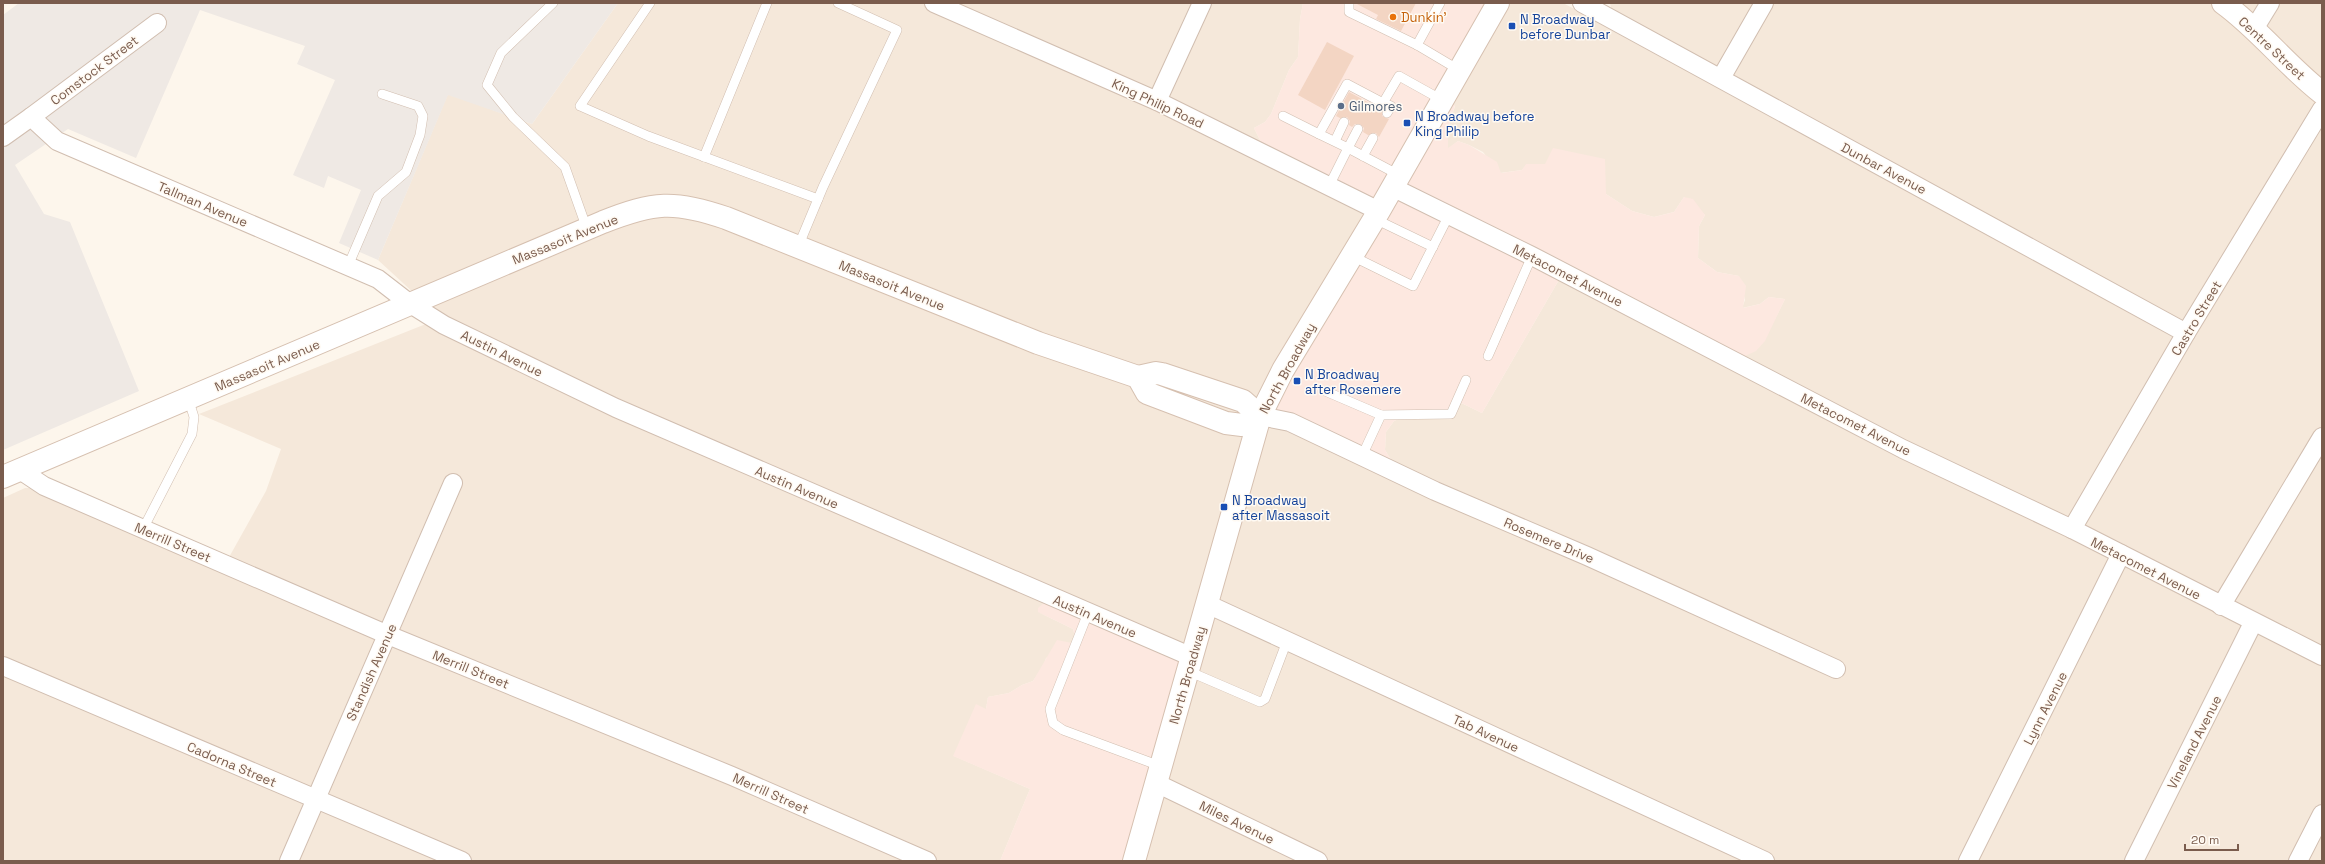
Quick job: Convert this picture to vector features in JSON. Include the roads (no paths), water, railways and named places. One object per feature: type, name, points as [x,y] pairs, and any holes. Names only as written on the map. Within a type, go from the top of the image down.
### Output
[{"type":"main road","name":"North Broadway","points":[[1134,861],[1260,416],[1283,370],[1377,214],[1498,3]]},
{"type":"main road","name":"Centre Street","points":[[2222,3],[2254,29],[2298,74],[2322,93]]},
{"type":"main road","name":"Massasoit Avenue","points":[[12,473],[409,303],[587,229],[640,209],[657,205],[676,205],[726,218],[1038,343],[1138,377],[1156,373],[1162,374],[1243,401],[1260,416]]},
{"type":"street","name":"King Philip Road","points":[[934,3],[1157,101],[1329,186],[1377,214]]},
{"type":"street","points":[[1157,101],[1202,3]]},
{"type":"street","name":"Dunbar Avenue","points":[[1582,3],[2186,333]]},
{"type":"street","points":[[1721,78],[1764,3]]},
{"type":"street","points":[[2254,29],[2270,3]]},
{"type":"street","name":"Comstock Street","points":[[31,117],[157,23]]},
{"type":"street","name":"Castro Street","points":[[2072,529],[2186,333],[2322,109]]},
{"type":"street","points":[[3,137],[31,117]]},
{"type":"street","name":"Tallman Avenue","points":[[31,117],[57,141],[378,278],[409,303]]},
{"type":"street","name":"Metacomet Avenue","points":[[1396,181],[1449,215],[1532,256],[1903,449],[2072,529],[2253,623],[2322,656]]},
{"type":"street","name":"Austin Avenue","points":[[409,303],[444,325],[616,408],[1088,613],[1190,664]]},
{"type":"street","name":"Rosemere Drive","points":[[1260,416],[1290,422],[1434,491],[1587,556],[1836,669]]},
{"type":"street","points":[[2221,606],[2322,437]]},
{"type":"street","name":"Merrill Street","points":[[12,473],[388,635],[732,776],[926,861]]},
{"type":"street","name":"Standish Avenue","points":[[289,861],[315,798],[388,635],[453,483]]},
{"type":"street","name":"Lynn Avenue","points":[[1968,861],[2121,554]]},
{"type":"street","name":"Tab Avenue","points":[[1207,604],[1765,861]]},
{"type":"street","name":"Vineland Avenue","points":[[2134,861],[2253,623]]},
{"type":"street","name":"Cadorna Street","points":[[3,666],[462,861]]},
{"type":"street","name":"Miles Avenue","points":[[1158,775],[1318,861]]},
{"type":"street","points":[[2298,861],[2322,814]]},
{"type":"lane","points":[[553,3],[501,53],[487,85],[513,117],[542,142],[566,167],[587,229]]},
{"type":"lane","points":[[650,3],[580,106],[648,136],[818,199]]},
{"type":"lane","points":[[704,157],[767,3]]},
{"type":"lane","points":[[798,247],[818,199],[898,30],[838,3]]},
{"type":"lane","points":[[1349,3],[1349,12],[1417,45],[1459,70]]},
{"type":"lane","points":[[1417,45],[1440,3]]},
{"type":"lane","points":[[1383,103],[1399,76],[1442,100]]},
{"type":"lane","points":[[1319,134],[1347,84],[1359,94],[1372,101],[1390,106],[1387,113]]},
{"type":"lane","points":[[348,266],[378,196],[406,172],[420,135],[423,116],[418,106],[382,94]]},
{"type":"lane","points":[[1284,116],[1363,156],[1396,181]]},
{"type":"lane","points":[[1335,141],[1344,122]]},
{"type":"lane","points":[[1329,186],[1358,129]]},
{"type":"lane","points":[[1363,156],[1373,138]]},
{"type":"lane","points":[[1377,214],[1433,247]]},
{"type":"lane","points":[[1352,256],[1413,286],[1449,215]]},
{"type":"lane","points":[[1488,356],[1532,256]]},
{"type":"lane","points":[[1325,391],[1381,415],[1451,414],[1466,380]]},
{"type":"lane","points":[[144,529],[192,434],[194,417],[188,398]]},
{"type":"lane","points":[[1362,456],[1381,415]]},
{"type":"lane","points":[[1088,613],[1050,709],[1053,723],[1063,730],[1158,775]]},
{"type":"lane","points":[[1190,664],[1260,702],[1265,699],[1288,641]]},
{"type":"place","name":"Dunkin'","points":[[1393,17]]},
{"type":"place","name":"N Broadway before Dunbar","points":[[1512,26]]},
{"type":"place","name":"Gilmores","points":[[1341,106]]},
{"type":"place","name":"N Broadway before King Philip","points":[[1407,123]]},
{"type":"place","name":"N Broadway after Rosemere","points":[[1297,381]]},
{"type":"place","name":"N Broadway after Massasoit","points":[[1224,507]]}]
